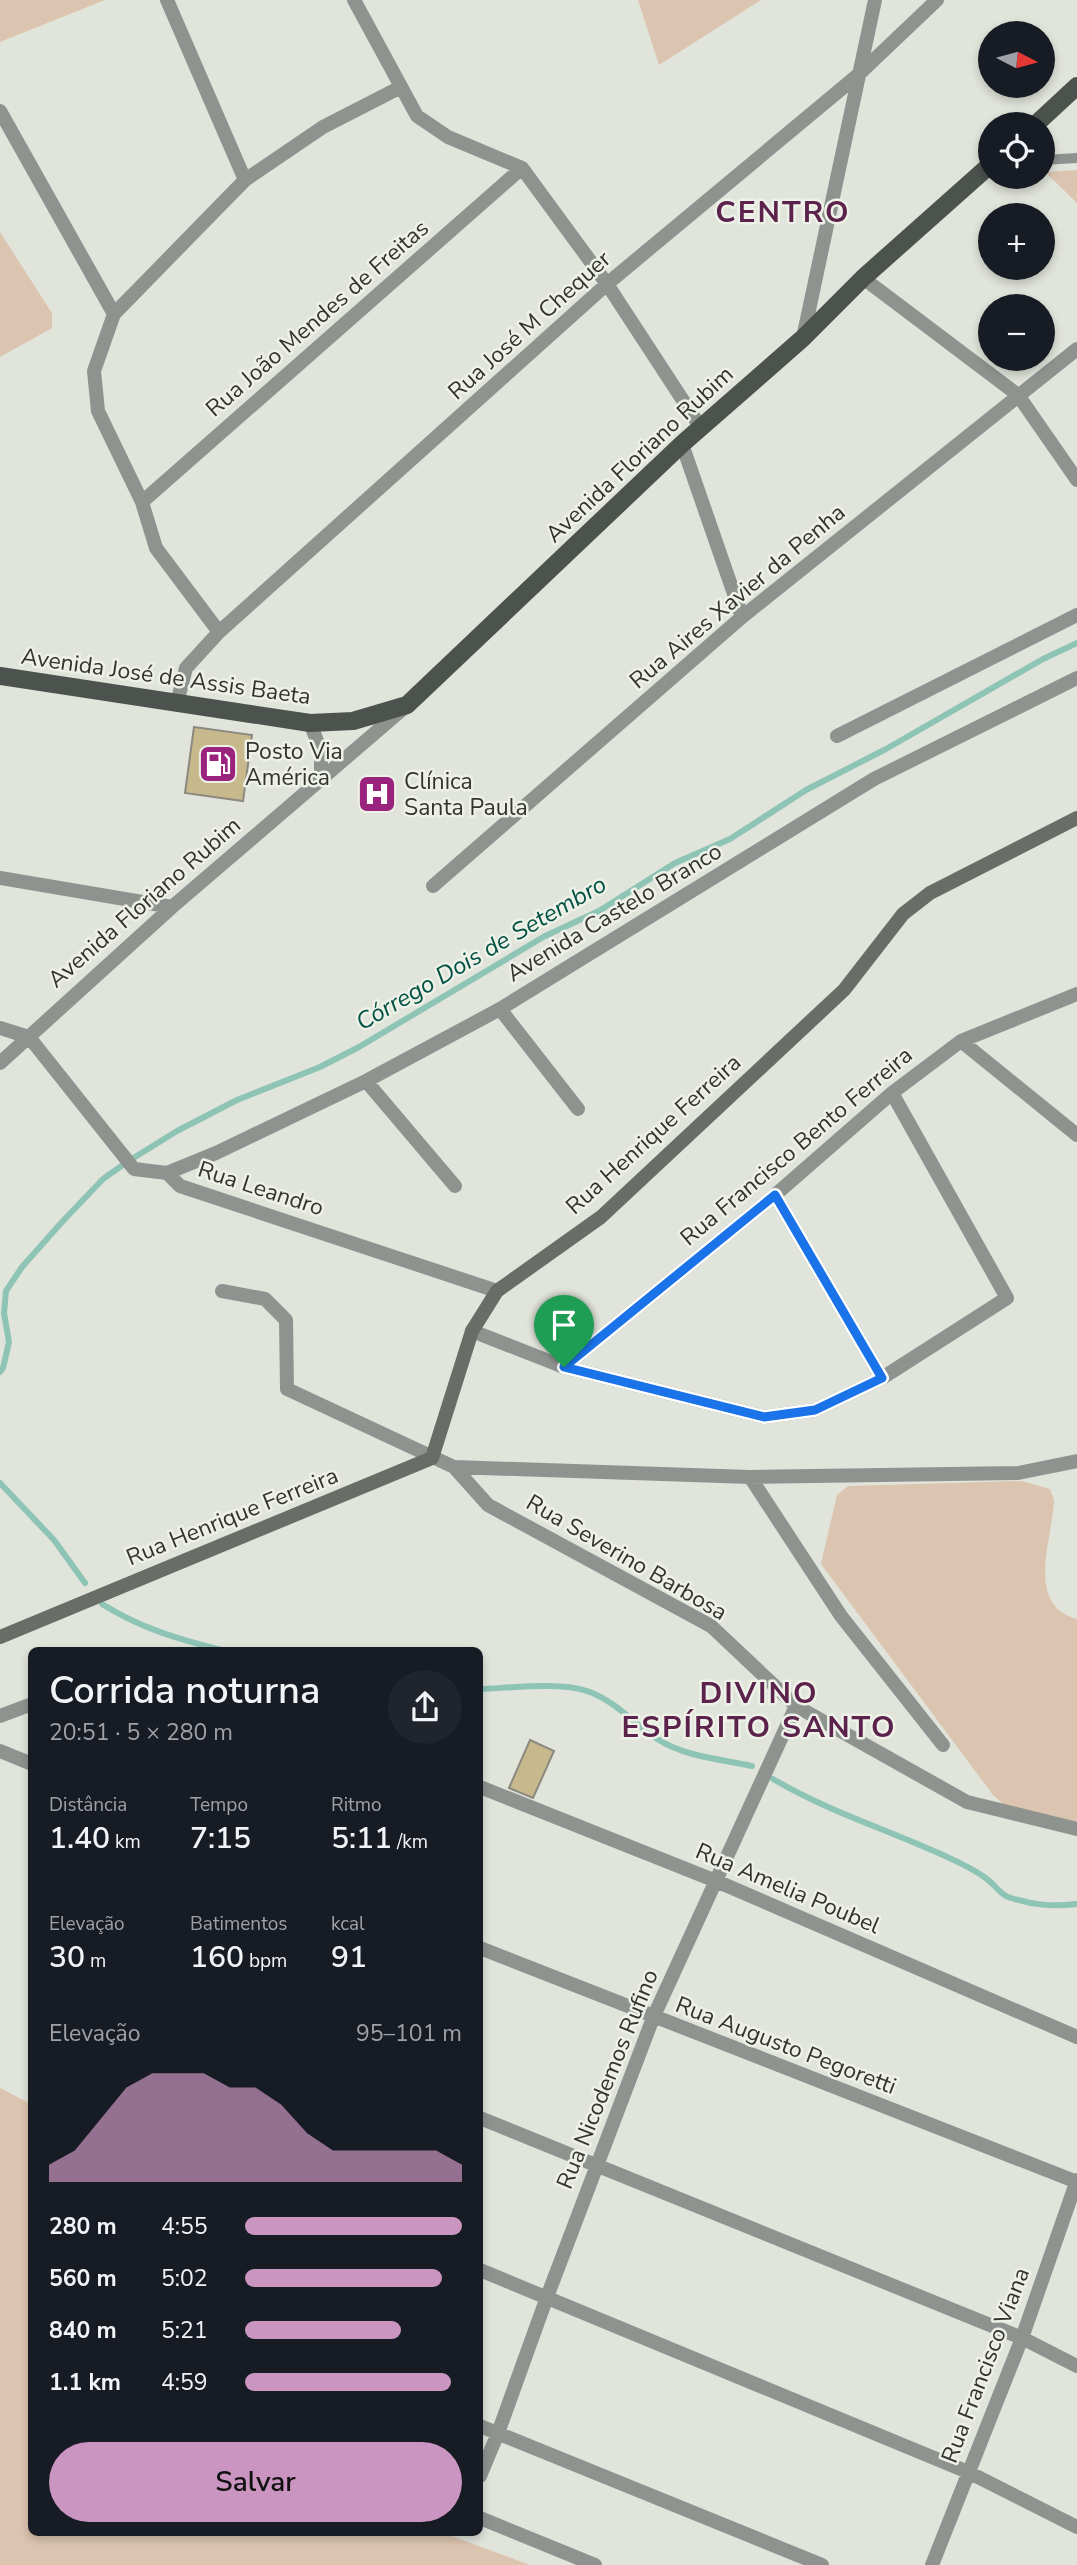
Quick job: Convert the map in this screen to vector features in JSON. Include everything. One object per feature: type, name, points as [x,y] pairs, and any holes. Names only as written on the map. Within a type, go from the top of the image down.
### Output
[{"type":"main road","points":[[1049,112],[1077,86]]},
{"type":"main road","name":"Avenida Floriano Rubim","points":[[407,705],[682,444],[803,338],[863,278],[978,176]]},
{"type":"main road","name":"Avenida José de Assis Baeta","points":[[0,676],[310,723],[353,721],[407,705]]},
{"type":"street","points":[[167,0],[245,180]]},
{"type":"street","points":[[354,0],[417,116],[448,137],[522,168],[607,284],[701,428]]},
{"type":"street","points":[[803,338],[875,0]]},
{"type":"street","name":"Rua José M Chequer","points":[[177,703],[186,668],[219,632],[607,284],[858,75],[937,0]]},
{"type":"street","points":[[219,632],[156,548],[142,502],[98,411],[94,371],[114,314],[245,180],[323,127],[401,87]]},
{"type":"street","points":[[0,111],[114,314]]},
{"type":"street","name":"Rua João Mendes de Freitas","points":[[142,502],[522,168]]},
{"type":"street","points":[[863,278],[1018,395],[1077,480]]},
{"type":"street","name":"Rua Aires Xavier da Penha","points":[[433,886],[742,617],[1077,349]]},
{"type":"street","points":[[682,444],[742,617]]},
{"type":"street","points":[[838,736],[1077,615]]},
{"type":"street","name":"Avenida Castelo Branco","points":[[167,1173],[216,1153],[366,1081],[499,1009],[874,779],[1077,678]]},
{"type":"street","name":"Avenida Floriano Rubim","points":[[0,1063],[172,907],[407,705]]},
{"type":"street","points":[[310,723],[321,751],[321,779]]},
{"type":"street","name":"Rua Henrique Ferreira","points":[[0,1637],[432,1458],[472,1331],[497,1291],[601,1217],[844,990],[903,914],[930,893],[1077,818]]},
{"type":"street","points":[[0,878],[172,907]]},
{"type":"street","name":"Rua Francisco Bento Ferreira","points":[[564,1367],[775,1195],[892,1093],[961,1041],[1077,994]]},
{"type":"street","points":[[499,1009],[578,1109]]},
{"type":"street","points":[[0,1028],[29,1037]]},
{"type":"street","name":"Rua Leandro","points":[[29,1037],[134,1170],[167,1173],[180,1186],[497,1291]]},
{"type":"street","points":[[961,1041],[1077,1135]]},
{"type":"street","points":[[366,1081],[455,1186]]},
{"type":"street","points":[[472,1331],[564,1367],[764,1417],[815,1410],[882,1378],[1007,1298],[892,1093]]},
{"type":"street","points":[[775,1195],[882,1378]]},
{"type":"street","points":[[222,1291],[265,1298],[286,1320],[287,1389],[454,1467],[750,1477],[1018,1473],[1077,1461]]},
{"type":"street","name":"Rua Severino Barbosa","points":[[454,1467],[488,1505],[711,1626],[796,1706],[967,1802],[1077,1829]]},
{"type":"street","points":[[750,1477],[841,1616],[943,1745]]},
{"type":"street","points":[[0,1716],[28,1706]]},
{"type":"street","name":"Rua Nicodemos Rufino","points":[[483,2469],[653,2018],[796,1706]]},
{"type":"street","points":[[0,1751],[28,1762]]},
{"type":"street","name":"Rua Amelia Poubel","points":[[483,1788],[716,1881],[1077,2037]]},
{"type":"street","name":"Rua Augusto Pegoretti","points":[[483,1949],[653,2018],[1077,2181]]},
{"type":"street","points":[[483,2119],[1022,2338],[1077,2366]]},
{"type":"street","name":"Rua Francisco Viana","points":[[932,2565],[1022,2338],[1077,2181]]},
{"type":"street","points":[[483,2271],[968,2472],[1077,2527]]},
{"type":"street","points":[[483,2427],[822,2565]]},
{"type":"street","points":[[483,2519],[595,2565]]},
{"type":"lane","points":[[1055,159],[1077,158]]},
{"type":"shaded area","points":[[0,0],[105,0],[0,42]]},
{"type":"shaded area","points":[[638,0],[761,0],[659,65]]},
{"type":"shaded area","points":[[1077,170],[1077,203],[1055,182],[1055,171]]},
{"type":"shaded area","points":[[0,232],[52,313],[52,328],[0,357]]},
{"type":"shaded area","points":[[1022,1481],[1050,1489],[1054,1500],[1045,1568],[1046,1585],[1051,1600],[1061,1611],[1077,1619],[1077,1822],[1003,1804],[993,1795],[821,1564],[837,1495],[848,1486]]},
{"type":"shaded area","points":[[0,2088],[28,2102],[28,2536],[452,2536],[530,2565],[0,2565]]},
{"type":"building","name":"Posto Via América","points":[[194,727],[252,735],[243,801],[185,793]]},
{"type":"building","points":[[530,1740],[554,1751],[533,1798],[509,1788]]},
{"type":"waterway","name":"Córrego Dois de Setembro","points":[[0,1372],[9,1342],[4,1313],[6,1291],[22,1267],[62,1222],[103,1179],[127,1162],[177,1131],[237,1100],[320,1067],[359,1047],[545,936],[599,911],[675,863],[730,839],[806,790],[886,749],[1043,659],[1077,643]]},
{"type":"waterway","points":[[0,1483],[54,1540],[85,1583]]},
{"type":"waterway","points":[[102,1604],[160,1632],[209,1647]]},
{"type":"waterway","points":[[483,1689],[549,1686],[587,1691],[607,1701],[669,1746],[692,1754],[752,1766]]},
{"type":"waterway","points":[[773,1779],[819,1803],[960,1863],[985,1877],[1008,1897],[1042,1905],[1077,1904]]},
{"type":"place","name":"Posto Via América","points":[[218,764]]},
{"type":"place","name":"Clínica Santa Paula","points":[[377,794]]},
{"type":"district","name":"CENTRO","points":[[783,212]]},
{"type":"district","name":"DIVINO ESPÍRITO SANTO","points":[[759,1710]]},
{"type":"route","points":[[775,1195],[882,1378],[815,1410],[764,1417],[564,1367],[775,1195]]}]
